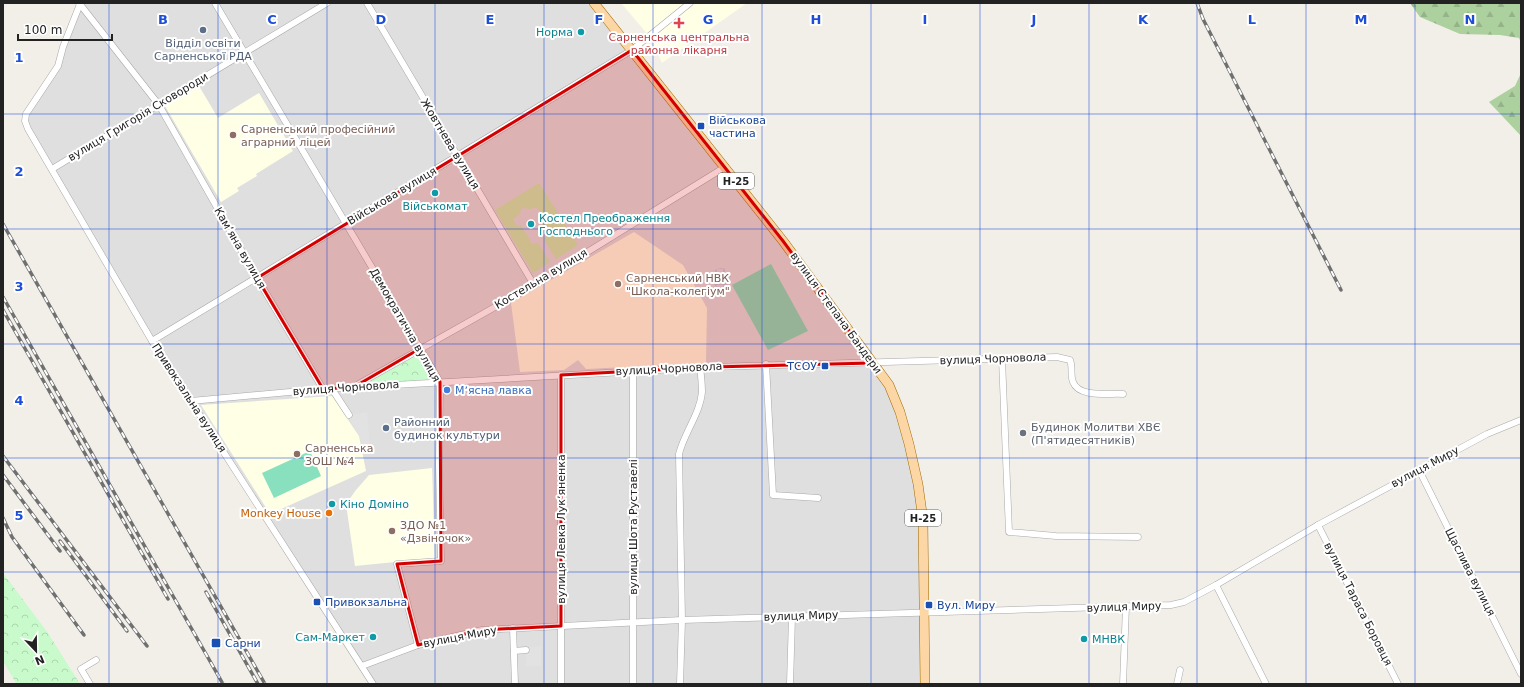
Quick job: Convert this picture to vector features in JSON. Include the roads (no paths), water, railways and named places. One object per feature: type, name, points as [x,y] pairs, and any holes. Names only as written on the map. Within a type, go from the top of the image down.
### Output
[{"type":"main road","name":"вулиця Степана Бандери","points":[[594,3],[783,241],[888,385],[900,412],[918,484],[923,520],[925,684]]},
{"type":"street","name":"Привокзальна вулиця","points":[[80,3],[63,47],[58,66],[31,104],[26,114],[25,121],[28,129],[152,340],[373,684]]},
{"type":"street","name":"Камʼяна вулиця","points":[[80,3],[159,105],[257,278],[323,389]]},
{"type":"street","name":"Демократична вулиця","points":[[215,3],[440,382],[439,465],[441,560]]},
{"type":"street","name":"вулиця Григорія Сковороди","points":[[52,169],[328,3]]},
{"type":"street","name":"Жовтнева вулиця","points":[[367,3],[534,285]]},
{"type":"street","name":"Військова вулиця","points":[[152,340],[257,278],[632,50],[690,3]]},
{"type":"street","name":"Костельна вулиця","points":[[354,387],[534,285],[725,167]]},
{"type":"street","name":"вулиця Чорновола","points":[[191,400],[323,389],[700,367],[840,362],[873,363],[1064,358],[1070,360],[1072,366],[1072,381],[1076,389],[1084,392],[1123,394]]},
{"type":"street","points":[[1002,359],[1010,532],[1056,536],[1138,537]]},
{"type":"street","points":[[766,364],[773,495],[818,498]]},
{"type":"street","points":[[680,684],[682,620],[679,454],[683,439],[698,411],[702,392],[700,367]]},
{"type":"street","name":"вулиця Шота Руставелі","points":[[633,371],[633,684]]},
{"type":"street","name":"вулиця Левка Лукʼяненка","points":[[561,375],[561,684]]},
{"type":"street","points":[[332,389],[349,415]]},
{"type":"street","name":"вулиця Миру","points":[[362,666],[418,645],[482,630],[682,620],[1171,605],[1184,602],[1216,585],[1318,525],[1487,434],[1521,420]]},
{"type":"street","name":"Щаслива вулиця","points":[[1419,470],[1521,674]]},
{"type":"street","name":"вулиця Тараса Боровця","points":[[1318,525],[1398,684]]},
{"type":"street","points":[[418,645],[397,564],[449,560]]},
{"type":"street","points":[[1216,585],[1266,684]]},
{"type":"street","points":[[1123,684],[1126,606]]},
{"type":"street","points":[[790,684],[792,617]]},
{"type":"street","points":[[513,628],[514,684]]},
{"type":"street","points":[[514,651],[526,650]]},
{"type":"street","points":[[90,684],[81,669],[96,660]]},
{"type":"street","points":[[1177,684],[1180,670]]},
{"type":"railway","points":[[1197,3],[1203,19],[1341,290]]},
{"type":"railway","points":[[3,224],[265,684]]},
{"type":"railway","points":[[3,297],[223,684]]},
{"type":"railway","points":[[3,310],[168,599]]},
{"type":"railway","points":[[3,456],[147,646]]},
{"type":"railway","points":[[3,475],[60,551]]},
{"type":"railway","points":[[3,518],[12,537],[84,635]]},
{"type":"railway","points":[[60,541],[127,631]]},
{"type":"railway","points":[[206,592],[258,684]]},
{"type":"place","name":"Сарненська центральна районна лікарня","points":[[679,23]]},
{"type":"place","name":"Відділ освіти Сарненської РДА","points":[[203,30]]},
{"type":"place","name":"Норма","points":[[581,32]]},
{"type":"place","name":"Військова частина","points":[[701,126]]},
{"type":"place","name":"Сарненський професійний аграрний ліцей","points":[[233,135]]},
{"type":"place","name":"Військомат","points":[[435,193]]},
{"type":"place","name":"Костел Преображення Господнього","points":[[531,224]]},
{"type":"place","name":"Сарненський НВК \"Школа-колегіум\"","points":[[618,284]]},
{"type":"place","name":"ТСОУ","points":[[825,366]]},
{"type":"place","name":"Мʼясна лавка","points":[[447,390]]},
{"type":"place","name":"Районний будинок культури","points":[[386,428]]},
{"type":"place","name":"Будинок Молитви ХВЄ (П'ятидесятників)","points":[[1023,433]]},
{"type":"place","name":"Сарненська ЗОШ №4","points":[[297,454]]},
{"type":"place","name":"Кіно Доміно","points":[[332,504]]},
{"type":"place","name":"Monkey House","points":[[329,513]]},
{"type":"place","name":"ЗДО №1 «Дзвіночок»","points":[[392,531]]},
{"type":"place","name":"Привокзальна","points":[[317,602]]},
{"type":"place","name":"Вул. Миру","points":[[929,605]]},
{"type":"place","name":"Сам-Маркет","points":[[373,637]]},
{"type":"place","name":"МНВК","points":[[1084,639]]},
{"type":"place","name":"Сарни","points":[[216,643]]}]
